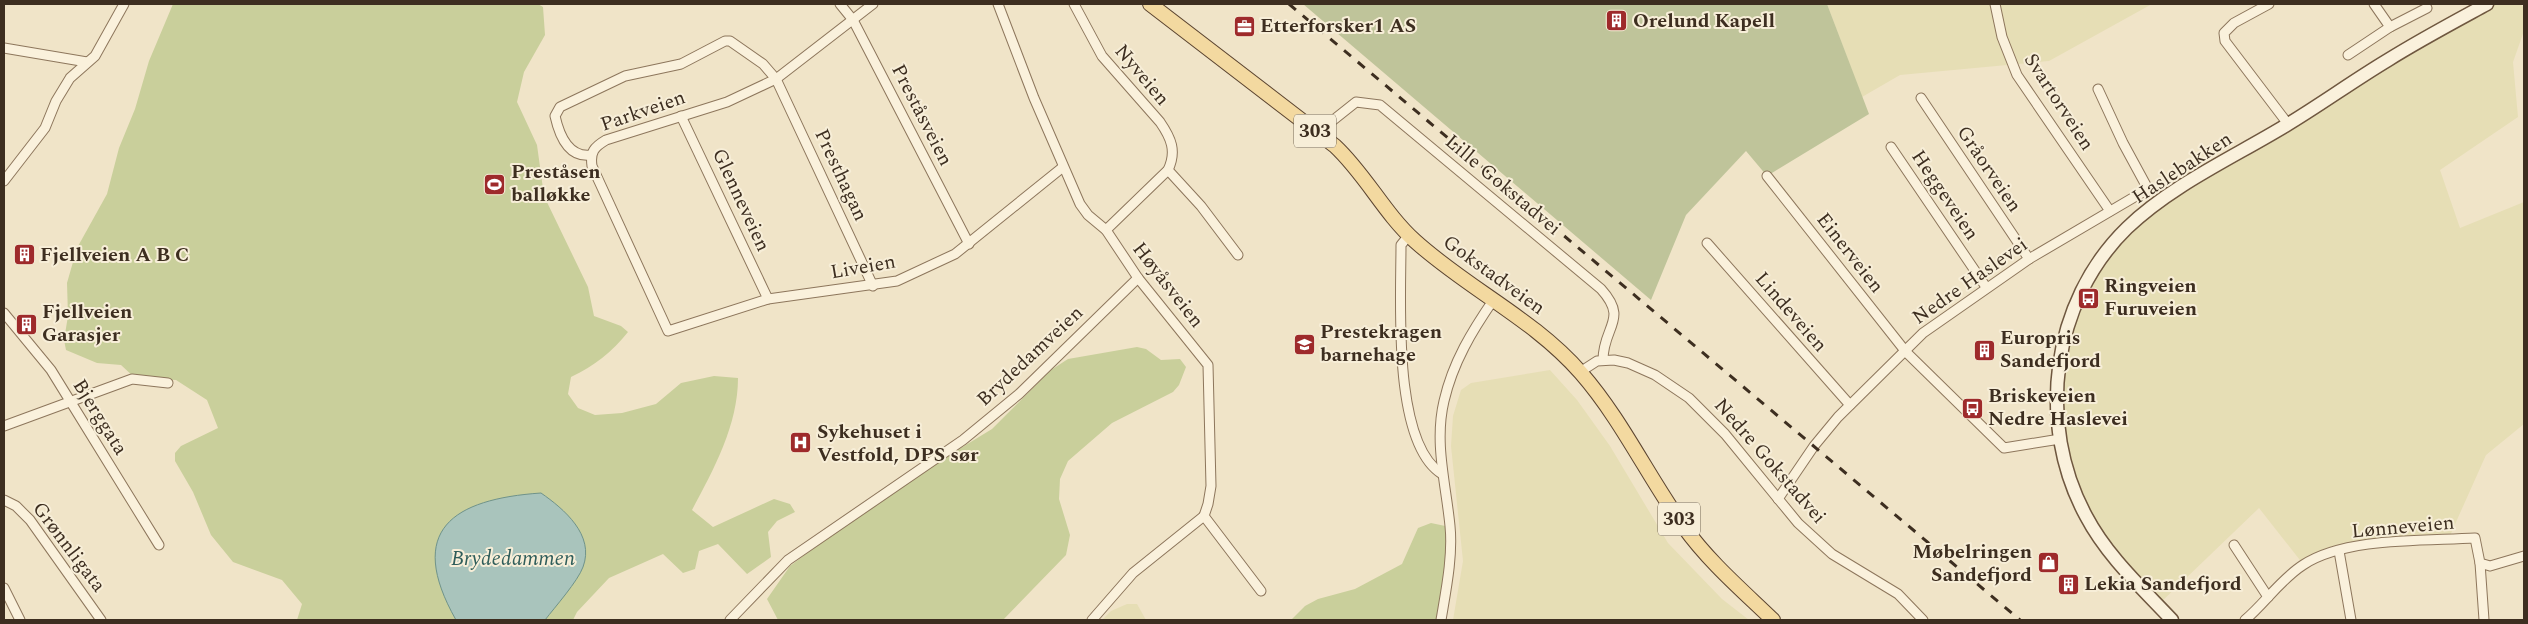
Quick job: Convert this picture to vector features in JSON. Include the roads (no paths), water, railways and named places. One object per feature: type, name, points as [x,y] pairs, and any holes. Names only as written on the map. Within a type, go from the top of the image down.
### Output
[{"type":"main road","name":"Gokstadveien","points":[[1150,4],[1318,133],[1356,167],[1408,235],[1438,260],[1544,337],[1580,372],[1624,432],[1685,528],[1720,568],[1773,620]]},
{"type":"main road","name":"Haslebakken","points":[[2172,620],[2101,541],[2077,498],[2064,460],[2057,418],[2057,378],[2064,340],[2083,290],[2102,259],[2127,229],[2167,195],[2288,124],[2388,60],[2487,4]]},
{"type":"street","points":[[4,181],[45,128],[56,101],[70,78],[95,56],[124,4]]},
{"type":"street","name":"Preståsveien","points":[[840,4],[853,20],[969,244]]},
{"type":"street","name":"Parkveien","points":[[668,331],[592,166],[591,155],[596,146],[606,140],[742,96],[776,79],[873,4]]},
{"type":"street","name":"Høyåsveien","points":[[998,4],[1007,32],[1080,204],[1088,215],[1106,230],[1138,278],[1208,365],[1211,406],[1211,486],[1204,516]]},
{"type":"street","name":"Nyveien","points":[[1074,4],[1102,56],[1166,132],[1173,155],[1168,170]]},
{"type":"street","name":"Svartorveien","points":[[1995,4],[2002,37],[2017,74],[2110,211]]},
{"type":"street","points":[[2269,4],[2234,23],[2224,33],[2225,41],[2288,124]]},
{"type":"street","points":[[2374,4],[2390,27]]},
{"type":"street","points":[[2348,55],[2390,27],[2427,8]]},
{"type":"street","name":"Presthagan","points":[[591,155],[580,155],[572,151],[563,141],[555,116],[560,107],[625,76],[681,64],[728,41],[763,64],[776,79],[873,286]]},
{"type":"street","points":[[4,48],[87,62]]},
{"type":"street","name":"Nedre Haslevei","points":[[1778,499],[1814,446],[1850,405],[1906,352],[1923,333],[2029,259],[2148,189],[2123,143],[2098,90]]},
{"type":"street","name":"Gråorveien","points":[[1921,98],[2029,259]]},
{"type":"street","name":"Lille Gokstadvei","points":[[1318,133],[1356,102],[1380,105],[1602,289],[1610,298],[1615,310],[1615,317],[1606,340],[1603,360]]},
{"type":"street","name":"Glenneveien","points":[[682,116],[768,299]]},
{"type":"street","name":"Heggeveien","points":[[1891,147],[1986,288]]},
{"type":"street","name":"Liveien","points":[[668,331],[768,299],[803,293],[873,286],[898,281],[934,266],[969,244],[1063,167]]},
{"type":"street","points":[[1106,230],[1168,170],[1201,206],[1238,255]]},
{"type":"street","name":"Einerveien","points":[[1766,176],[1906,352],[2004,448],[2060,439]]},
{"type":"street","points":[[1408,235],[1401,245],[1404,383],[1409,420],[1430,466],[1442,474]]},
{"type":"street","name":"Lindeveien","points":[[1707,243],[1850,405]]},
{"type":"street","name":"Brydedamveien","points":[[730,620],[788,560],[963,440],[1019,394],[1138,278]]},
{"type":"street","points":[[1441,620],[1450,557],[1450,526],[1442,474],[1440,443],[1444,401],[1458,357],[1494,299]]},
{"type":"street","name":"Bjerggata","points":[[4,313],[43,358],[159,545]]},
{"type":"street","points":[[1580,372],[1597,361],[1603,360]]},
{"type":"street","name":"Nedre Gokstadvei","points":[[1603,360],[1628,363],[1642,369],[1689,398],[1725,434],[1798,523],[1832,554],[1898,594],[1924,620]]},
{"type":"street","points":[[4,426],[132,378],[168,383]]},
{"type":"street","name":"Grønnligata","points":[[4,500],[16,506],[30,520],[101,620]]},
{"type":"street","points":[[1092,620],[1133,573],[1204,516],[1261,591]]},
{"type":"street","name":"Lønneveien","points":[[2245,620],[2303,564],[2317,557],[2339,551],[2391,542],[2474,538],[2480,563],[2484,620]]},
{"type":"street","points":[[2234,545],[2268,598]]},
{"type":"street","name":"Lønneveien","points":[[2339,551],[2351,620]]},
{"type":"street","points":[[2480,563],[2490,566],[2524,556]]},
{"type":"street","points":[[4,588],[20,620]]},
{"type":"water","name":"Brydedammen","points":[[541,493],[568,515],[581,534],[585,544],[586,555],[583,567],[566,594],[545,620],[456,620],[441,589],[435,563],[437,542],[446,525],[462,512],[483,503],[510,496]]},
{"type":"railway","points":[[1289,4],[2020,620]]},
{"type":"place","name":"Orelund Kapell","points":[[1617,21]]},
{"type":"place","name":"Etterforsker1 AS","points":[[1244,26]]},
{"type":"place","name":"Preståsen balløkke","points":[[495,184]]},
{"type":"place","name":"Fjellveien A B C","points":[[24,255]]},
{"type":"place","name":"Ringveien Furuveien","points":[[2088,298]]},
{"type":"place","name":"Fjellveien Garasjer","points":[[26,324]]},
{"type":"place","name":"Prestekragen barnehage","points":[[1304,344]]},
{"type":"place","name":"Europris Sandefjord","points":[[1984,350]]},
{"type":"place","name":"Briskeveien Nedre Haslevei","points":[[1972,408]]},
{"type":"place","name":"Sykehuset i Vestfold, DPS sør","points":[[801,443]]},
{"type":"place","name":"Møbelringen Sandefjord","points":[[2048,563]]},
{"type":"place","name":"Lekia Sandefjord","points":[[2068,584]]}]
